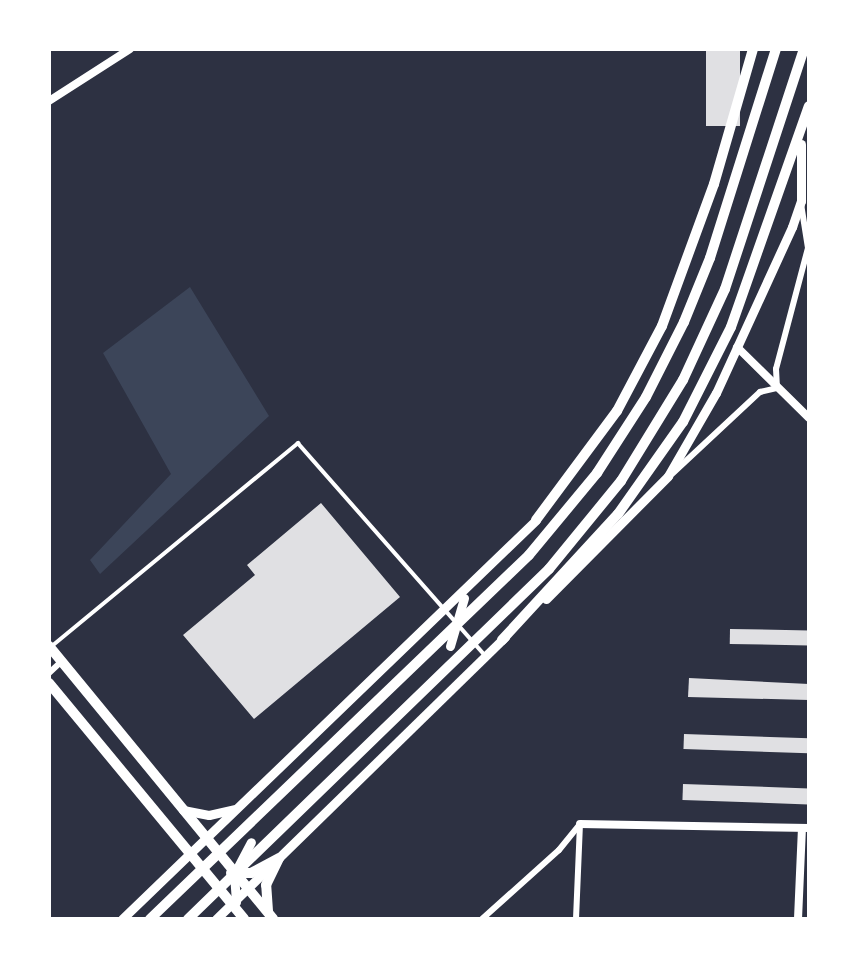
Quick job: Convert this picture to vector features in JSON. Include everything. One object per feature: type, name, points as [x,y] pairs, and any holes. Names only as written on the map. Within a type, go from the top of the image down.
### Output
[{"type":"main road","points":[[122,919],[468,590],[536,520],[617,411],[662,326],[677,287],[714,184],[753,49]]},
{"type":"main road","points":[[150,919],[529,555],[597,472],[646,397],[684,321],[710,258],[776,49]]},
{"type":"main road","points":[[188,919],[549,569],[621,481],[682,380],[721,299],[762,188],[804,49]]},
{"type":"main road","points":[[502,640],[618,514],[683,422],[736,315],[809,106]]},
{"type":"main road","points":[[216,919],[640,509],[668,476],[737,347],[801,201],[801,144]]},
{"type":"main road","points":[[450,646],[458,628],[459,609],[468,590]]},
{"type":"main road","points":[[50,647],[177,807],[271,916]]},
{"type":"main road","points":[[49,683],[246,919]]},
{"type":"main road","points":[[177,807],[209,815],[241,805]]},
{"type":"main road","points":[[233,903],[234,874],[251,842]]},
{"type":"main road","points":[[191,853],[234,874],[256,871],[279,858]]},
{"type":"main road","points":[[271,916],[266,885],[279,858]]},
{"type":"street","points":[[49,101],[130,49]]},
{"type":"street","points":[[777,388],[776,369],[808,248],[801,201]]},
{"type":"street","points":[[737,347],[808,416]]},
{"type":"street","points":[[668,476],[730,425],[761,392],[777,388]]},
{"type":"street","points":[[49,673],[61,662]]},
{"type":"street","points":[[580,824],[806,828],[798,919]]},
{"type":"street","points":[[482,919],[559,850],[580,824]]},
{"type":"street","points":[[576,919],[580,824]]},
{"type":"lane","points":[[50,647],[298,443],[443,614],[486,656]]},
{"type":"shaded area","points":[[190,287],[269,416],[100,574],[90,560],[171,474],[103,353]]},
{"type":"building","points":[[706,49],[740,49],[740,126],[706,126]]},
{"type":"building","points":[[321,503],[400,597],[254,719],[183,635],[255,575],[247,565]]},
{"type":"building","points":[[730,629],[809,630],[809,645],[730,644]]},
{"type":"building","points":[[689,678],[809,684],[809,700],[688,697]]},
{"type":"building","points":[[684,734],[809,738],[808,753],[683,749]]},
{"type":"building","points":[[683,784],[809,788],[808,804],[682,800]]}]
